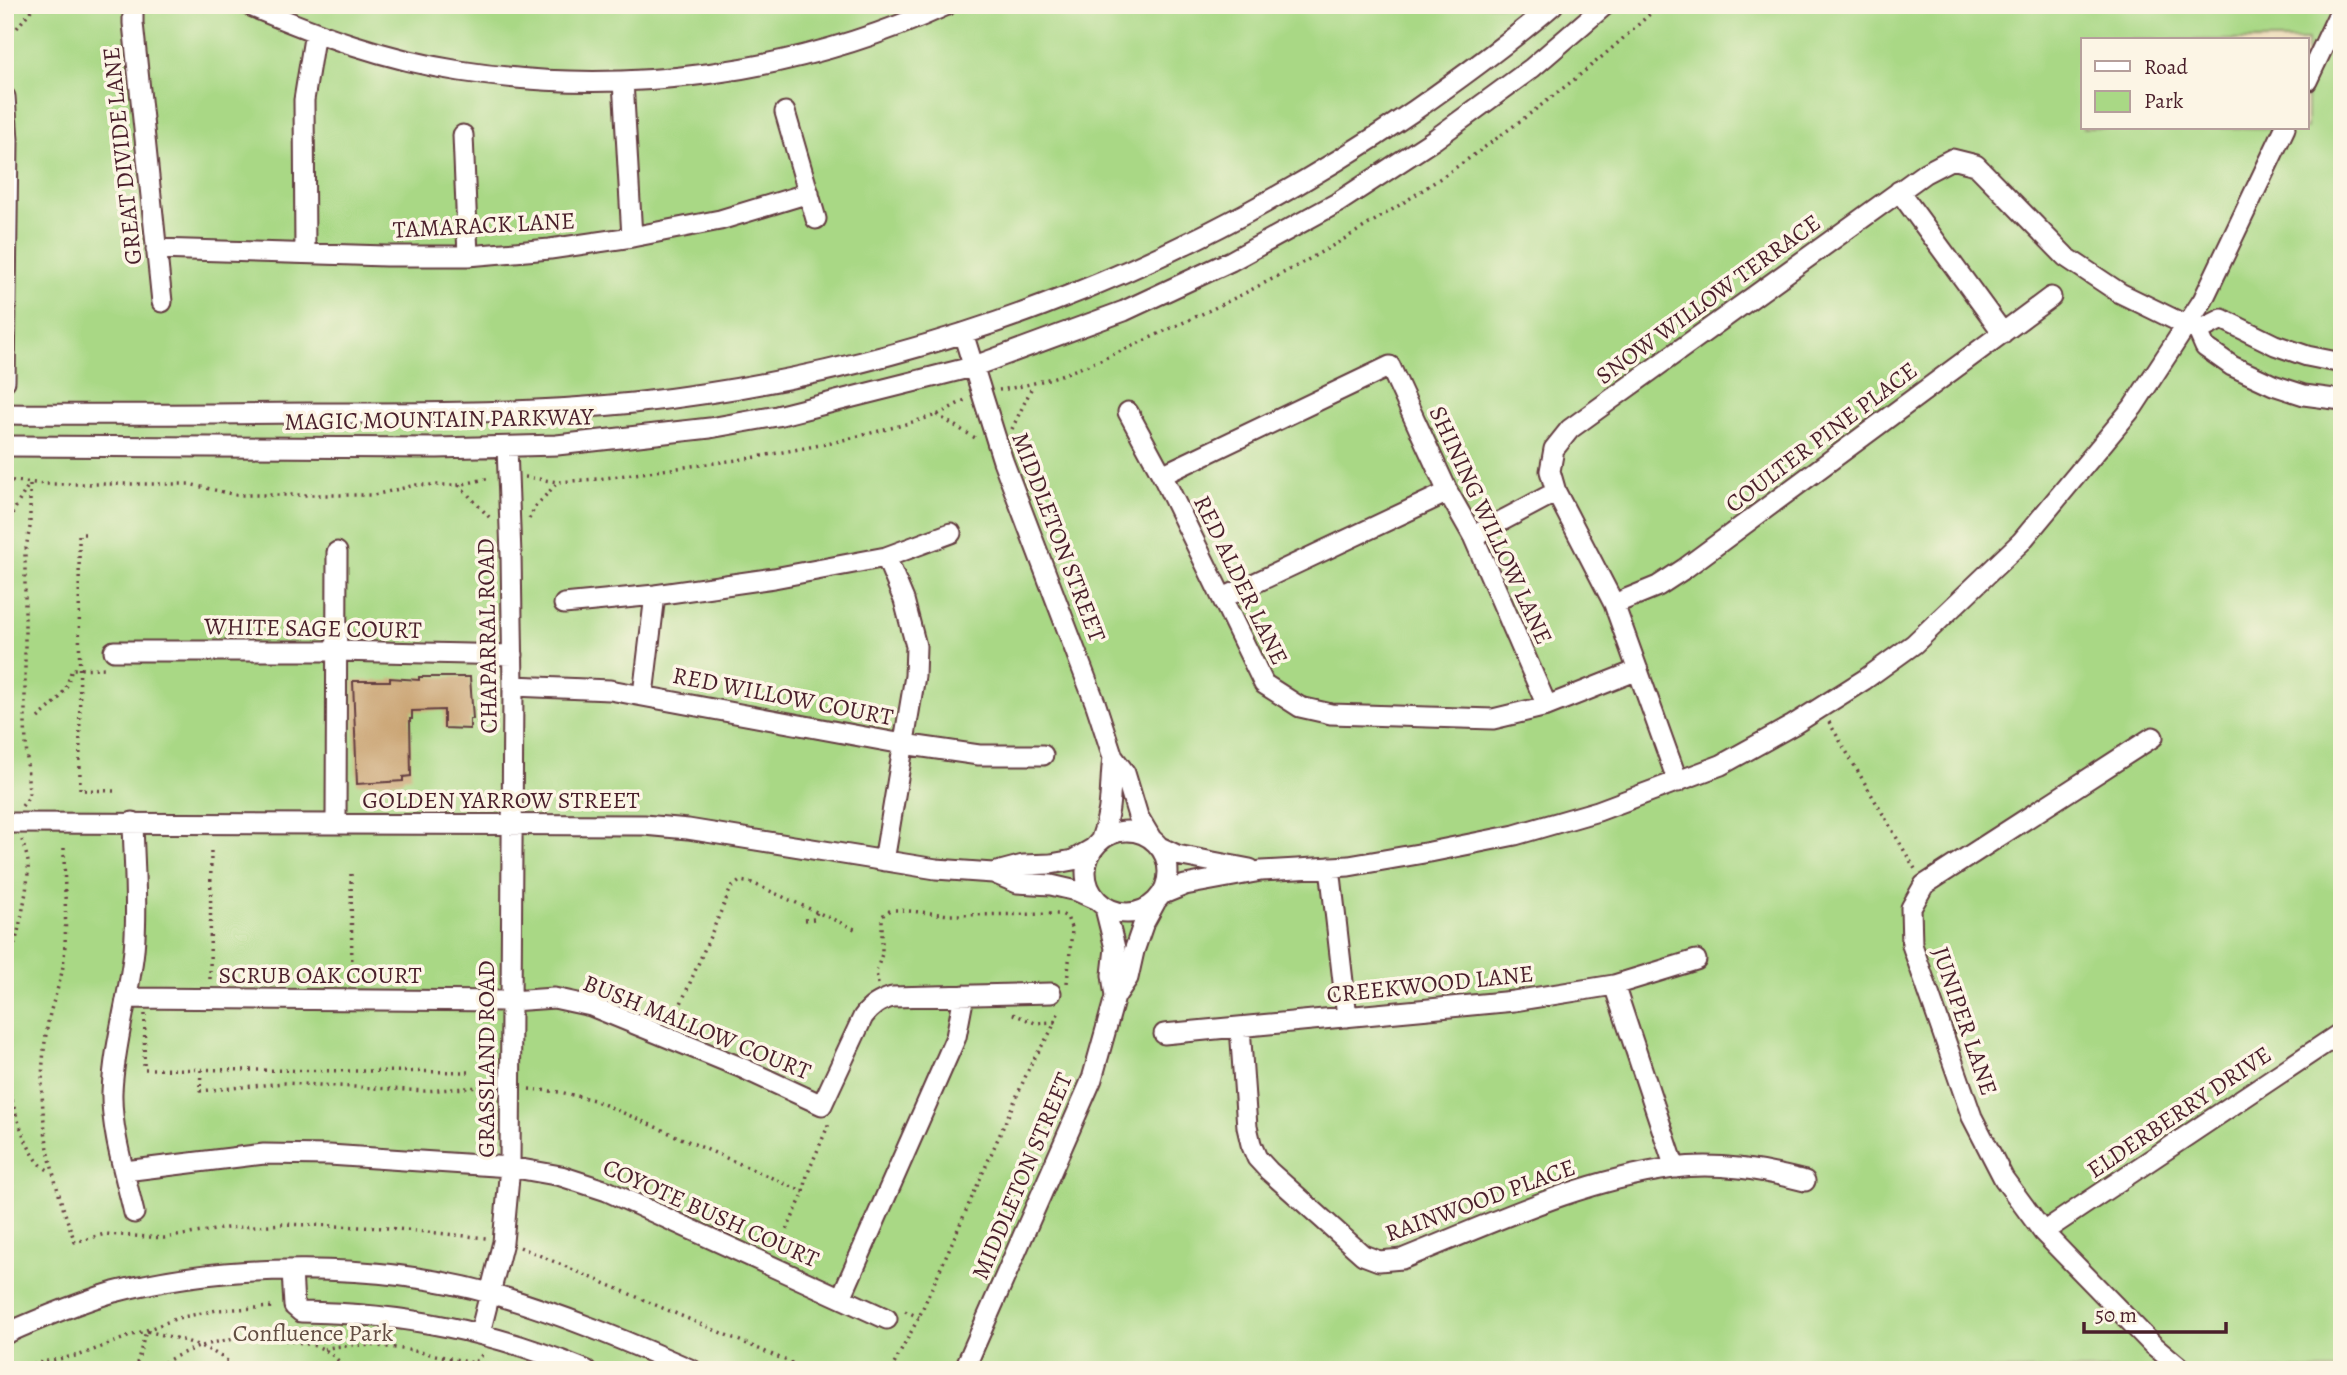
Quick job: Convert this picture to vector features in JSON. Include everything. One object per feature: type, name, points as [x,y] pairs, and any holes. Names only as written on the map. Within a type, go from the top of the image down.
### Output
[{"type":"street","name":"GREAT DIVIDE LANE","points":[[133,5],[162,302]]},
{"type":"street","points":[[248,5],[315,32],[383,54],[458,71],[526,80],[595,83],[663,79],[804,56],[870,37],[947,5]]},
{"type":"street","name":"MAGIC MOUNTAIN PARKWAY","points":[[5,414],[472,413],[560,410],[636,402],[790,378],[856,363],[962,333],[1058,301],[1166,254],[1269,203],[1363,146],[1458,80],[1553,5]]},
{"type":"street","name":"MAGIC MOUNTAIN PARKWAY","points":[[5,446],[507,447],[635,438],[777,416],[972,367],[1124,311],[1231,261],[1337,203],[1435,139],[1521,76],[1605,5]]},
{"type":"street","points":[[2308,79],[2342,6]]},
{"type":"street","points":[[305,253],[304,100],[315,32]]},
{"type":"street","points":[[623,81],[632,237]]},
{"type":"street","points":[[5,97],[8,140],[5,381]]},
{"type":"street","points":[[785,112],[816,219]]},
{"type":"street","points":[[1261,871],[1177,855],[1139,832],[1126,830],[1113,833],[1097,844],[1087,861],[1085,875],[1088,887],[1100,903],[1118,913],[1131,914],[1144,910],[1159,898],[1185,885],[1261,871],[1330,867],[1430,852],[1515,835],[1598,811],[1721,765],[1821,708],[1914,644],[2021,542],[2133,407],[2192,328],[2284,130]]},
{"type":"street","points":[[463,135],[468,256]]},
{"type":"street","name":"SNOW WILLOW TERRACE","points":[[1678,782],[1614,604],[1556,492],[1550,471],[1554,449],[1570,429],[1924,173],[1952,159],[1976,165],[2066,257],[2120,293],[2192,328]]},
{"type":"street","points":[[1899,191],[2003,333]]},
{"type":"street","name":"TAMARACK LANE","points":[[156,248],[468,256],[551,249],[632,237],[720,220],[809,193]]},
{"type":"street","name":"COULTER PINE PLACE","points":[[1614,604],[1658,586],[1684,569],[2051,297]]},
{"type":"street","points":[[2192,328],[2222,319],[2275,345],[2307,356],[2342,363]]},
{"type":"street","points":[[2192,328],[2205,347],[2232,366],[2273,385],[2304,395],[2342,400]]},
{"type":"street","name":"MIDDLETON STREET","points":[[962,333],[1003,461],[1096,705],[1113,757],[1125,773],[1138,816],[1156,843]]},
{"type":"street","name":"SHINING WILLOW LANE","points":[[1162,475],[1390,366],[1448,492],[1473,536],[1547,706]]},
{"type":"street","name":"RED ALDER LANE","points":[[1128,412],[1162,475],[1264,684],[1300,708],[1331,714],[1493,719],[1547,706],[1638,670]]},
{"type":"street","name":"CHAPARRAL ROAD","points":[[507,447],[513,655],[511,824]]},
{"type":"street","points":[[1223,598],[1448,492]]},
{"type":"street","points":[[1473,536],[1556,492]]},
{"type":"street","points":[[564,604],[655,595],[774,578],[886,557],[951,533]]},
{"type":"street","points":[[336,824],[337,552]]},
{"type":"street","points":[[884,861],[915,676],[916,646],[904,600],[886,557]]},
{"type":"street","points":[[643,695],[655,595]]},
{"type":"street","name":"WHITE SAGE COURT","points":[[115,660],[337,651],[513,655]]},
{"type":"street","name":"RED WILLOW COURT","points":[[513,686],[610,690],[903,744],[979,755],[1043,755]]},
{"type":"street","points":[[1924,885],[2153,737]]},
{"type":"street","name":"MIDDLETON STREET","points":[[1097,844],[1108,820],[1112,798],[1110,777],[1113,757]]},
{"type":"street","points":[[133,822],[136,998],[117,1044],[112,1094],[134,1213]]},
{"type":"street","name":"GOLDEN YARROW STREET","points":[[13,829],[133,822],[644,825],[688,828],[936,869],[993,873],[1017,883],[1051,885],[1077,891],[1100,903]]},
{"type":"street","name":"GRASSLAND ROAD","points":[[480,1333],[503,1242],[510,1167],[511,824]]},
{"type":"street","points":[[1156,843],[1167,858],[1169,871],[1167,883],[1159,898]]},
{"type":"street","name":"GOLDEN YARROW STREET","points":[[993,873],[1023,865],[1073,860],[1097,844]]},
{"type":"street","points":[[1330,867],[1347,1017]]},
{"type":"street","name":"JUNIPER LANE","points":[[1924,885],[1911,908],[1912,945],[1972,1117],[2004,1179],[2043,1232],[2152,1344],[2183,1370]]},
{"type":"street","name":"MIDDLETON STREET","points":[[964,1370],[1091,1079],[1115,997],[1128,978],[1134,951],[1159,898]]},
{"type":"street","name":"MIDDLETON STREET","points":[[1100,903],[1115,948],[1112,975],[1115,997]]},
{"type":"street","name":"CREEKWOOD LANE","points":[[1164,1034],[1514,1001],[1614,985],[1696,960]]},
{"type":"street","points":[[1614,985],[1675,1168]]},
{"type":"street","points":[[841,1298],[956,1037],[964,995]]},
{"type":"street","points":[[822,1105],[863,1017],[868,1009],[881,1000],[892,997],[964,995],[1059,996]]},
{"type":"street","name":"SCRUB OAK COURT","points":[[136,998],[511,1001]]},
{"type":"street","name":"BUSH MALLOW COURT","points":[[511,1001],[554,998],[591,1006],[740,1067],[822,1105]]},
{"type":"street","name":"RAINWOOD PLACE","points":[[1240,1027],[1247,1127],[1257,1158],[1363,1255],[1379,1261],[1402,1259],[1550,1200],[1606,1181],[1675,1168],[1733,1167],[1767,1171],[1805,1181]]},
{"type":"street","name":"ELDERBERRY DRIVE","points":[[2043,1232],[2342,1032]]},
{"type":"street","name":"COYOTE BUSH COURT","points":[[125,1171],[264,1154],[329,1154],[510,1167],[561,1176],[607,1191],[887,1320]]},
{"type":"street","points":[[292,1270],[294,1306],[301,1312],[351,1312],[407,1318],[516,1343],[586,1370]]},
{"type":"street","points":[[5,1334],[44,1317],[114,1293],[172,1280],[292,1270],[359,1272],[429,1280],[491,1294],[565,1316],[692,1370]]},
{"type":"path","points":[[16,28],[35,5]]},
{"type":"path","points":[[1001,389],[1034,384],[1137,344],[1246,294],[1353,235],[1453,171],[1556,94],[1659,5]]},
{"type":"path","points":[[1016,419],[1034,384]]},
{"type":"path","points":[[529,477],[558,482],[671,471],[762,456],[831,443],[937,415],[962,401]]},
{"type":"path","points":[[937,415],[960,430]]},
{"type":"path","points":[[5,480],[189,484],[236,495],[374,495],[415,485],[459,485],[489,478]]},
{"type":"path","points":[[5,526],[30,482]]},
{"type":"path","points":[[29,797],[25,724],[25,553],[30,527],[30,482]]},
{"type":"path","points":[[535,507],[558,482]]},
{"type":"path","points":[[459,485],[486,511]]},
{"type":"path","points":[[85,534],[79,534],[80,790],[116,790]]},
{"type":"path","points":[[38,718],[57,701],[66,688],[72,669],[115,660]]},
{"type":"path","points":[[1821,708],[1924,885]]},
{"type":"path","points":[[5,978],[18,931],[28,862],[13,829]]},
{"type":"path","points":[[64,848],[63,968],[49,1014],[42,1063],[43,1123],[51,1171],[75,1242],[105,1234],[164,1238],[227,1227],[283,1224],[453,1233],[521,1247],[808,1370]]},
{"type":"path","points":[[210,999],[211,848]]},
{"type":"path","points":[[351,874],[352,1000]]},
{"type":"path","points":[[666,1037],[735,884],[740,881],[752,883],[859,931]]},
{"type":"path","points":[[881,1000],[876,972],[882,954],[881,921],[882,916],[891,910],[950,915],[1061,914],[1067,917],[1072,930],[1051,1031],[1031,1064],[919,1317],[891,1370]]},
{"type":"path","points":[[805,920],[814,919],[817,912]]},
{"type":"path","points":[[136,998],[144,1069],[469,1072]]},
{"type":"path","points":[[7,1080],[19,1124],[28,1143],[43,1167],[51,1171]]},
{"type":"path","points":[[770,1266],[804,1192],[807,1175],[828,1126],[822,1105]]},
{"type":"path","points":[[5,1369],[80,1355],[178,1318],[218,1310],[294,1306]]},
{"type":"path","points":[[146,1331],[201,1345],[230,1362],[238,1370]]},
{"type":"path","points":[[135,1370],[146,1331]]},
{"type":"path","points":[[152,1370],[201,1345],[231,1338],[262,1336],[324,1349],[348,1370]]},
{"type":"path","points":[[324,1349],[343,1344],[412,1351],[474,1363],[486,1350],[492,1353]]},
{"type":"green space","name":"Confluence Park","points":[[5,5],[2342,5],[2342,1370],[5,1370]]},
{"type":"building","points":[[419,677],[470,677],[473,719],[470,719],[470,729],[444,728],[444,710],[412,711],[411,776],[403,777],[403,781],[357,784],[353,681],[390,681],[390,678],[419,680]]}]
